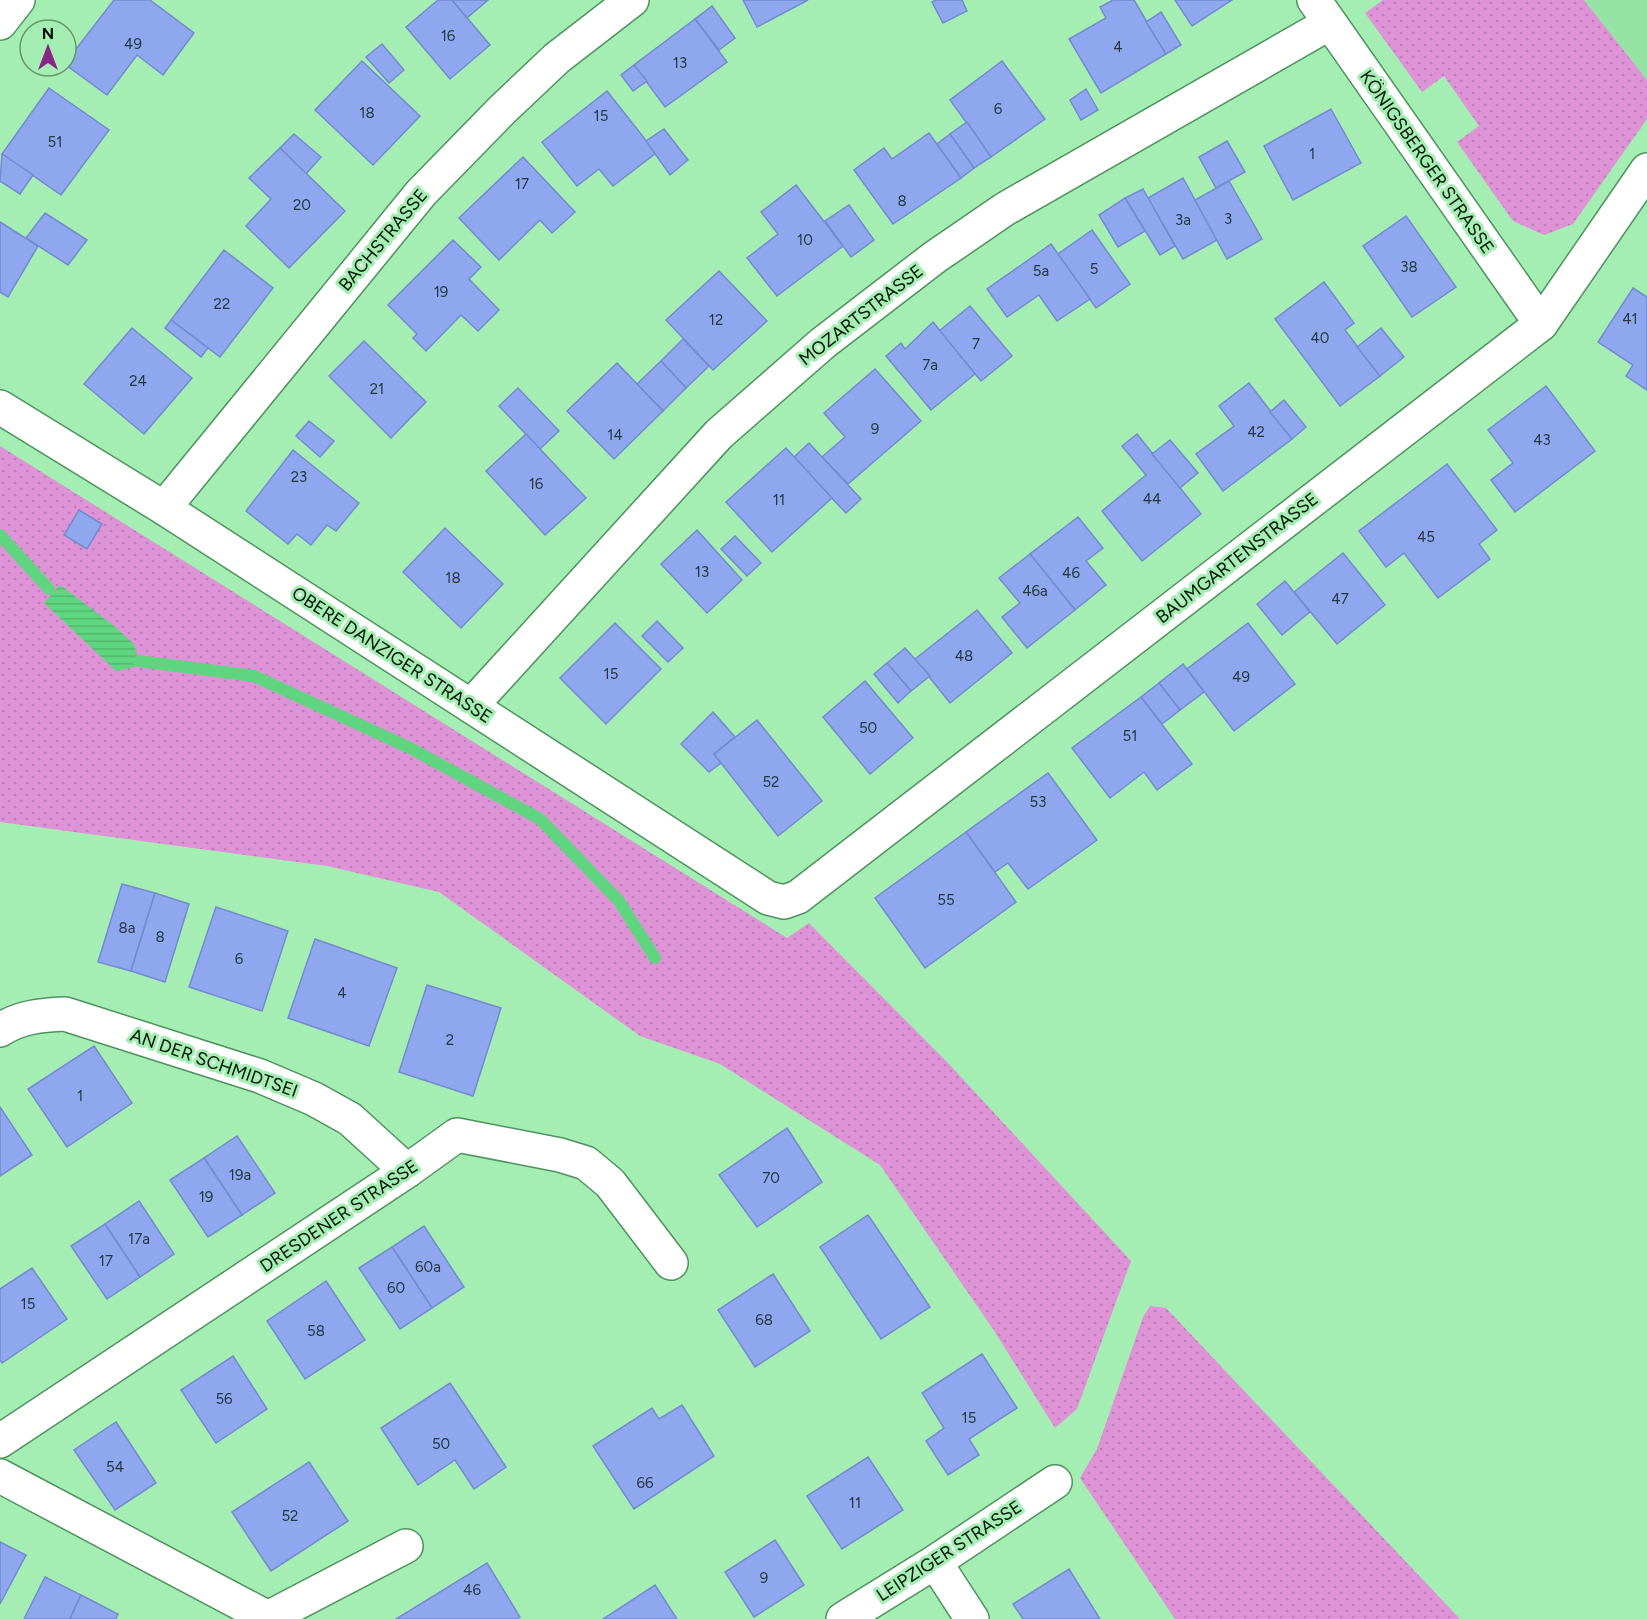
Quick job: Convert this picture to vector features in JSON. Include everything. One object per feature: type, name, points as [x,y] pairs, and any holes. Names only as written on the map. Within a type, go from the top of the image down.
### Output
[{"type":"street","points":[[0,23],[18,0]]},
{"type":"street","name":"BACHSTRASSE","points":[[164,508],[421,193],[502,110],[557,58],[632,0]]},
{"type":"street","name":"KÖNIGSBERGER STRASSE","points":[[1322,11],[1541,324]]},
{"type":"street","name":"MOZARTSTRASSE","points":[[471,706],[719,434],[823,343],[935,257],[1005,209],[1322,11]]},
{"type":"street","name":"BAUMGARTENSTRASSE","points":[[784,902],[798,897],[1541,324],[1647,170]]},
{"type":"street","name":"OBERE DANZIGER STRASSE","points":[[0,407],[164,508],[768,898],[784,902]]},
{"type":"street","name":"AN DER SCHMIDTSEI","points":[[0,1030],[11,1023],[37,1015],[65,1014],[260,1076],[314,1099],[350,1119],[407,1171]]},
{"type":"street","name":"DRESDENER STRASSE","points":[[0,1441],[407,1171],[457,1135],[560,1155],[586,1163],[610,1183],[671,1263]]},
{"type":"street","points":[[0,1476],[269,1618],[406,1546]]},
{"type":"street","name":"LEIPZIGER STRASSE","points":[[843,1619],[1055,1482]]},
{"type":"street","points":[[934,1562],[972,1619]]},
{"type":"shaded area","points":[[1383,0],[1584,0],[1647,80],[1647,119],[1573,224],[1544,235],[1513,221],[1457,142],[1479,126],[1444,76],[1422,92],[1365,13]]},
{"type":"shaded area","points":[[1584,0],[1647,0],[1647,80]]},
{"type":"shaded area","points":[[0,446],[787,938],[809,923],[948,1063],[1131,1261],[1077,1409],[1055,1428],[993,1329],[880,1165],[720,1064],[640,1036],[439,892],[327,866],[0,822]]},
{"type":"shaded area","points":[[60,585],[134,644],[139,661],[135,667],[116,671],[44,603]]},
{"type":"shaded area","points":[[1150,1306],[1166,1308],[1460,1619],[1175,1619],[1080,1478],[1097,1449],[1143,1317]]},
{"type":"building","points":[[114,0],[150,0],[194,33],[163,75],[137,55],[107,95],[78,74],[78,46]]},
{"type":"building","points":[[438,0],[452,0],[490,45],[450,79],[406,27]]},
{"type":"building","points":[[452,0],[488,0],[467,18]]},
{"type":"building","points":[[743,0],[808,0],[757,27]]},
{"type":"building","points":[[962,0],[967,11],[943,23],[932,2]]},
{"type":"building","points":[[1113,0],[1134,0],[1166,54],[1101,93],[1069,39],[1106,18],[1100,7]]},
{"type":"building","points":[[1175,0],[1232,0],[1192,26]]},
{"type":"building","points":[[712,6],[735,38],[719,50],[695,19]]},
{"type":"building","points":[[1161,12],[1181,45],[1166,54],[1146,22]]},
{"type":"building","points":[[695,19],[727,62],[665,107],[634,65]]},
{"type":"building","points":[[382,44],[404,70],[389,83],[366,57]]},
{"type":"building","points":[[362,61],[420,116],[373,165],[315,110]]},
{"type":"building","points":[[1002,61],[1045,119],[991,157],[950,100]]},
{"type":"building","points":[[634,65],[647,81],[633,91],[621,75]]},
{"type":"building","points":[[49,88],[109,130],[61,195],[2,154]]},
{"type":"building","points":[[1086,89],[1098,110],[1081,120],[1070,100]]},
{"type":"building","points":[[607,91],[656,153],[613,186],[599,169],[577,186],[542,142]]},
{"type":"building","points":[[1331,109],[1361,163],[1293,200],[1264,146]]},
{"type":"building","points":[[967,122],[991,157],[974,168],[950,134]]},
{"type":"building","points":[[664,129],[688,160],[670,175],[646,141]]},
{"type":"building","points":[[929,133],[961,178],[893,224],[854,170],[884,148],[892,159]]},
{"type":"building","points":[[294,134],[321,157],[306,174],[280,148]]},
{"type":"building","points":[[950,134],[974,168],[961,178],[937,144]]},
{"type":"building","points":[[1227,141],[1245,172],[1216,188],[1199,157]]},
{"type":"building","points":[[280,148],[345,211],[289,268],[246,226],[271,199],[249,178]]},
{"type":"building","points":[[2,154],[33,175],[20,194],[0,181]]},
{"type":"building","points":[[523,157],[575,212],[552,233],[540,220],[499,260],[459,218]]},
{"type":"building","points":[[1183,178],[1217,240],[1183,259],[1148,198]]},
{"type":"building","points":[[1229,181],[1262,239],[1227,259],[1195,200]]},
{"type":"building","points":[[796,185],[843,246],[777,296],[747,258],[778,234],[761,212]]},
{"type":"building","points":[[1143,189],[1175,246],[1160,255],[1125,198]]},
{"type":"building","points":[[1125,198],[1145,231],[1118,247],[1099,215]]},
{"type":"building","points":[[849,205],[874,240],[851,257],[825,221]]},
{"type":"building","points":[[45,213],[87,240],[68,265],[26,238]]},
{"type":"building","points":[[1406,216],[1456,287],[1412,317],[1363,246]]},
{"type":"building","points":[[0,222],[38,246],[8,297],[0,292]]},
{"type":"building","points":[[1092,230],[1130,284],[1096,308],[1058,254]]},
{"type":"building","points":[[453,240],[481,267],[469,279],[499,310],[478,331],[461,315],[426,351],[413,338],[417,334],[388,305]]},
{"type":"building","points":[[1051,244],[1090,299],[1057,321],[1039,295],[1007,317],[987,289]]},
{"type":"building","points":[[224,250],[273,288],[220,357],[171,320]]},
{"type":"building","points":[[719,271],[767,321],[713,370],[666,320]]},
{"type":"building","points":[[1324,282],[1354,323],[1345,330],[1380,376],[1340,406],[1275,319]]},
{"type":"building","points":[[1633,288],[1647,297],[1647,390],[1626,376],[1633,365],[1598,342]]},
{"type":"building","points":[[970,306],[1012,356],[981,381],[939,331]]},
{"type":"building","points":[[171,320],[208,348],[201,357],[165,328]]},
{"type":"building","points":[[933,322],[975,374],[931,410],[886,356],[901,343],[905,349]]},
{"type":"building","points":[[132,328],[192,378],[144,434],[84,384]]},
{"type":"building","points":[[1381,328],[1404,357],[1380,376],[1357,347]]},
{"type":"building","points":[[683,339],[709,366],[686,388],[661,361]]},
{"type":"building","points":[[364,341],[426,402],[391,438],[329,376]]},
{"type":"building","points":[[661,361],[686,388],[663,411],[637,384]]},
{"type":"building","points":[[617,363],[663,411],[614,459],[567,411]]},
{"type":"building","points":[[875,369],[921,421],[848,484],[822,457],[845,437],[824,413]]},
{"type":"building","points":[[1249,383],[1292,439],[1223,491],[1196,454],[1234,426],[1219,406]]},
{"type":"building","points":[[1546,386],[1595,451],[1515,512],[1491,480],[1513,463],[1488,430]]},
{"type":"building","points":[[518,388],[559,431],[540,449],[499,406]]},
{"type":"building","points":[[1284,400],[1306,427],[1292,439],[1270,412]]},
{"type":"building","points":[[309,421],[334,441],[320,457],[296,436]]},
{"type":"building","points":[[526,434],[586,498],[545,535],[486,471]]},
{"type":"building","points":[[1137,434],[1201,514],[1142,561],[1102,511],[1146,475],[1122,446]]},
{"type":"building","points":[[1170,440],[1198,473],[1180,488],[1152,454]]},
{"type":"building","points":[[809,443],[861,499],[846,513],[793,458]]},
{"type":"building","points":[[786,448],[832,498],[772,552],[726,502]]},
{"type":"building","points":[[293,450],[359,503],[336,531],[327,525],[311,545],[297,534],[288,544],[246,511]]},
{"type":"building","points":[[1447,464],[1497,530],[1479,544],[1490,559],[1438,598],[1404,553],[1386,567],[1359,531]]},
{"type":"building","points":[[79,510],[102,524],[87,549],[64,535]]},
{"type":"building","points":[[1078,517],[1103,548],[1086,561],[1106,585],[1075,610],[1030,554]]},
{"type":"building","points":[[445,528],[503,584],[461,628],[403,572]]},
{"type":"building","points":[[697,530],[742,580],[707,613],[661,564]]},
{"type":"building","points":[[735,536],[761,563],[747,576],[721,549]]},
{"type":"building","points":[[1343,553],[1385,605],[1337,644],[1294,592]]},
{"type":"building","points":[[1030,554],[1075,610],[1027,648],[1002,617],[1020,603],[999,578]]},
{"type":"building","points":[[1285,581],[1310,612],[1282,635],[1257,604]]},
{"type":"building","points":[[977,610],[1012,653],[950,703],[915,659]]},
{"type":"building","points":[[657,621],[683,648],[668,662],[642,636]]},
{"type":"building","points":[[615,623],[661,669],[606,724],[560,678]]},
{"type":"building","points":[[1248,623],[1295,684],[1234,731],[1187,669]]},
{"type":"building","points":[[905,648],[930,676],[911,691],[887,663]]},
{"type":"building","points":[[887,663],[911,691],[898,703],[874,674]]},
{"type":"building","points":[[1183,664],[1204,692],[1180,710],[1159,683]]},
{"type":"building","points":[[865,681],[913,738],[870,774],[823,717]]},
{"type":"building","points":[[1159,683],[1180,710],[1162,724],[1141,697]]},
{"type":"building","points":[[1141,697],[1192,764],[1157,790],[1144,772],[1110,798],[1072,748]]},
{"type":"building","points":[[713,712],[735,737],[714,754],[721,763],[709,772],[681,744]]},
{"type":"building","points":[[757,720],[822,801],[778,836],[714,754]]},
{"type":"building","points":[[1048,773],[1097,840],[1028,889],[1008,863],[995,872],[966,832]]},
{"type":"building","points":[[966,832],[1016,902],[925,968],[875,898]]},
{"type":"building","points":[[122,884],[155,893],[131,971],[98,962]]},
{"type":"building","points":[[155,893],[189,904],[165,982],[131,971]]},
{"type":"building","points":[[216,907],[288,931],[262,1011],[189,987]]},
{"type":"building","points":[[315,939],[397,968],[369,1046],[288,1018]]},
{"type":"building","points":[[427,985],[501,1008],[473,1096],[399,1072]]},
{"type":"building","points":[[94,1046],[132,1103],[67,1147],[28,1089]]},
{"type":"building","points":[[0,1107],[32,1155],[0,1176]]},
{"type":"building","points":[[787,1128],[822,1182],[757,1227],[719,1175]]},
{"type":"building","points":[[237,1136],[275,1193],[242,1215],[204,1158]]},
{"type":"building","points":[[204,1158],[242,1215],[208,1237],[170,1180]]},
{"type":"building","points":[[139,1201],[174,1254],[140,1277],[105,1224]]},
{"type":"building","points":[[868,1215],[930,1307],[881,1339],[820,1247]]},
{"type":"building","points":[[105,1224],[140,1277],[107,1299],[71,1246]]},
{"type":"building","points":[[424,1226],[464,1287],[432,1308],[392,1247]]},
{"type":"building","points":[[392,1247],[432,1308],[400,1329],[359,1268]]},
{"type":"building","points":[[32,1268],[67,1319],[2,1363],[0,1360],[0,1289]]},
{"type":"building","points":[[773,1274],[810,1331],[755,1367],[718,1310]]},
{"type":"building","points":[[326,1281],[365,1340],[305,1379],[267,1321]]},
{"type":"building","points":[[982,1354],[1017,1408],[969,1439],[979,1455],[948,1475],[926,1441],[944,1428],[922,1393]]},
{"type":"building","points":[[233,1356],[267,1409],[216,1443],[181,1390]]},
{"type":"building","points":[[450,1383],[506,1467],[474,1489],[455,1460],[418,1485],[381,1428]]},
{"type":"building","points":[[682,1405],[714,1456],[634,1509],[593,1446],[652,1408],[659,1419]]},
{"type":"building","points":[[116,1422],[156,1483],[115,1510],[74,1450]]},
{"type":"building","points":[[868,1457],[903,1510],[842,1549],[807,1496]]},
{"type":"building","points":[[309,1462],[348,1521],[271,1571],[232,1512]]},
{"type":"building","points":[[775,1540],[804,1585],[754,1617],[725,1572]]},
{"type":"building","points":[[0,1542],[26,1555],[0,1604]]},
{"type":"building","points":[[487,1563],[520,1617],[517,1619],[396,1619]]},
{"type":"building","points":[[1069,1569],[1100,1619],[1023,1619],[1013,1604]]},
{"type":"building","points":[[45,1577],[81,1595],[70,1619],[24,1619]]},
{"type":"building","points":[[655,1585],[677,1619],[603,1619]]},
{"type":"building","points":[[81,1595],[118,1614],[116,1619],[70,1619]]},
{"type":"waterway","points":[[0,535],[49,589]]},
{"type":"waterway","points":[[139,661],[254,676],[412,749],[540,819],[619,901],[655,958]]}]
